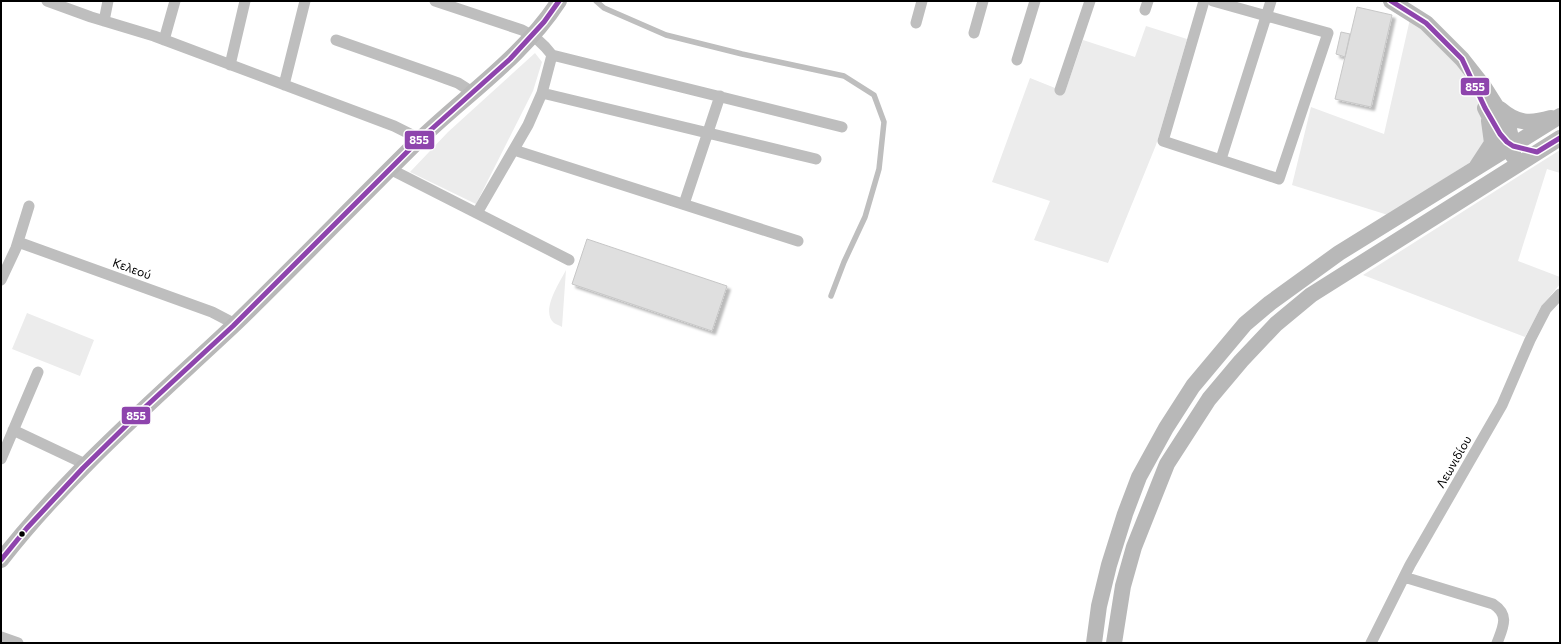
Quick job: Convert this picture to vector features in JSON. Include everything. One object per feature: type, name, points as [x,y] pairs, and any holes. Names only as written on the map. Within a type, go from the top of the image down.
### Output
[{"type":"street","points":[[47,1],[164,40],[375,119],[420,139]]},
{"type":"street","points":[[104,21],[108,1]]},
{"type":"street","points":[[164,40],[175,1]]},
{"type":"street","points":[[230,65],[245,1]]},
{"type":"street","points":[[284,85],[305,1]]},
{"type":"street","points":[[435,1],[533,35],[543,43],[552,55],[842,127]]},
{"type":"street","points":[[1,560],[19,537],[85,464],[235,324],[390,168],[443,117],[523,46],[539,29],[559,1]]},
{"type":"street","points":[[916,23],[922,1]]},
{"type":"street","points":[[974,33],[983,1]]},
{"type":"street","points":[[1017,60],[1035,1]]},
{"type":"street","points":[[1060,90],[1090,1]]},
{"type":"street","points":[[1204,1],[1163,141],[1279,179],[1328,33],[1213,1]]},
{"type":"street","points":[[1221,159],[1272,1]]},
{"type":"street","points":[[1391,1],[1426,23],[1462,59],[1490,106],[1500,134],[1513,146],[1537,152]]},
{"type":"street","points":[[336,40],[458,83],[472,92]]},
{"type":"street","points":[[477,213],[514,150],[542,93],[552,55]]},
{"type":"street","points":[[542,93],[816,159]]},
{"type":"street","points":[[684,204],[720,96]]},
{"type":"street","points":[[1490,106],[1517,120],[1533,123],[1559,116]]},
{"type":"street","points":[[1476,168],[1492,143],[1490,106]]},
{"type":"street","points":[[1094,643],[1099,606],[1109,565],[1125,514],[1139,477],[1166,428],[1202,375],[1246,324],[1276,299],[1339,253],[1559,116]]},
{"type":"street","points":[[1114,643],[1123,586],[1134,547],[1167,464],[1209,399],[1236,367],[1276,324],[1311,295],[1560,138]]},
{"type":"street","points":[[1508,171],[1513,158],[1513,146]]},
{"type":"street","points":[[514,150],[798,241]]},
{"type":"street","points":[[390,168],[568,260]]},
{"type":"street","points":[[1,280],[18,242],[29,206]]},
{"type":"street","name":"Κελεού","points":[[18,242],[212,312],[235,324]]},
{"type":"street","name":"Λεωνιδίου","points":[[1371,643],[1404,577],[1502,405],[1530,340],[1546,309],[1560,294]]},
{"type":"street","points":[[1,459],[38,372]]},
{"type":"street","points":[[13,430],[85,464]]},
{"type":"street","points":[[1404,577],[1493,604],[1500,608],[1503,613],[1504,620],[1497,643]]},
{"type":"street","points":[[1,637],[18,643]]},
{"type":"lane","points":[[596,1],[604,8],[666,35],[742,54],[844,76],[874,95],[884,122],[879,169],[865,217],[844,262],[832,296]]},
{"type":"shaded area","points":[[1410,19],[1437,39],[1460,65],[1482,104],[1487,140],[1472,161],[1388,215],[1292,185],[1311,107],[1384,134]]},
{"type":"shaded area","points":[[1146,26],[1187,39],[1156,145],[1108,263],[1034,240],[1050,201],[992,182],[1030,78],[1065,92],[1083,40],[1135,57]]},
{"type":"shaded area","points":[[535,53],[542,62],[533,91],[476,204],[410,172],[448,132]]},
{"type":"shaded area","points":[[1560,150],[1560,173],[1547,169],[1518,261],[1560,277],[1560,284],[1541,307],[1525,337],[1363,275]]},
{"type":"shaded area","points":[[566,270],[562,327],[554,323],[550,318],[549,311],[552,296]]},
{"type":"shaded area","points":[[27,313],[94,340],[80,376],[12,349]]},
{"type":"building","points":[[1357,7],[1392,15],[1371,107],[1335,99]]},
{"type":"building","points":[[1341,32],[1350,34],[1345,57],[1336,54]]},
{"type":"building","points":[[587,239],[727,286],[712,331],[572,284]]},
{"type":"transit line","name":"855","points":[[1,560],[27,528],[83,468],[142,410],[233,326],[416,143],[510,59],[544,22],[559,1]]},
{"type":"transit line","name":"855","points":[[1391,1],[1426,23],[1462,59],[1485,108],[1500,134],[1507,142],[1513,146],[1537,152],[1560,138]]}]
